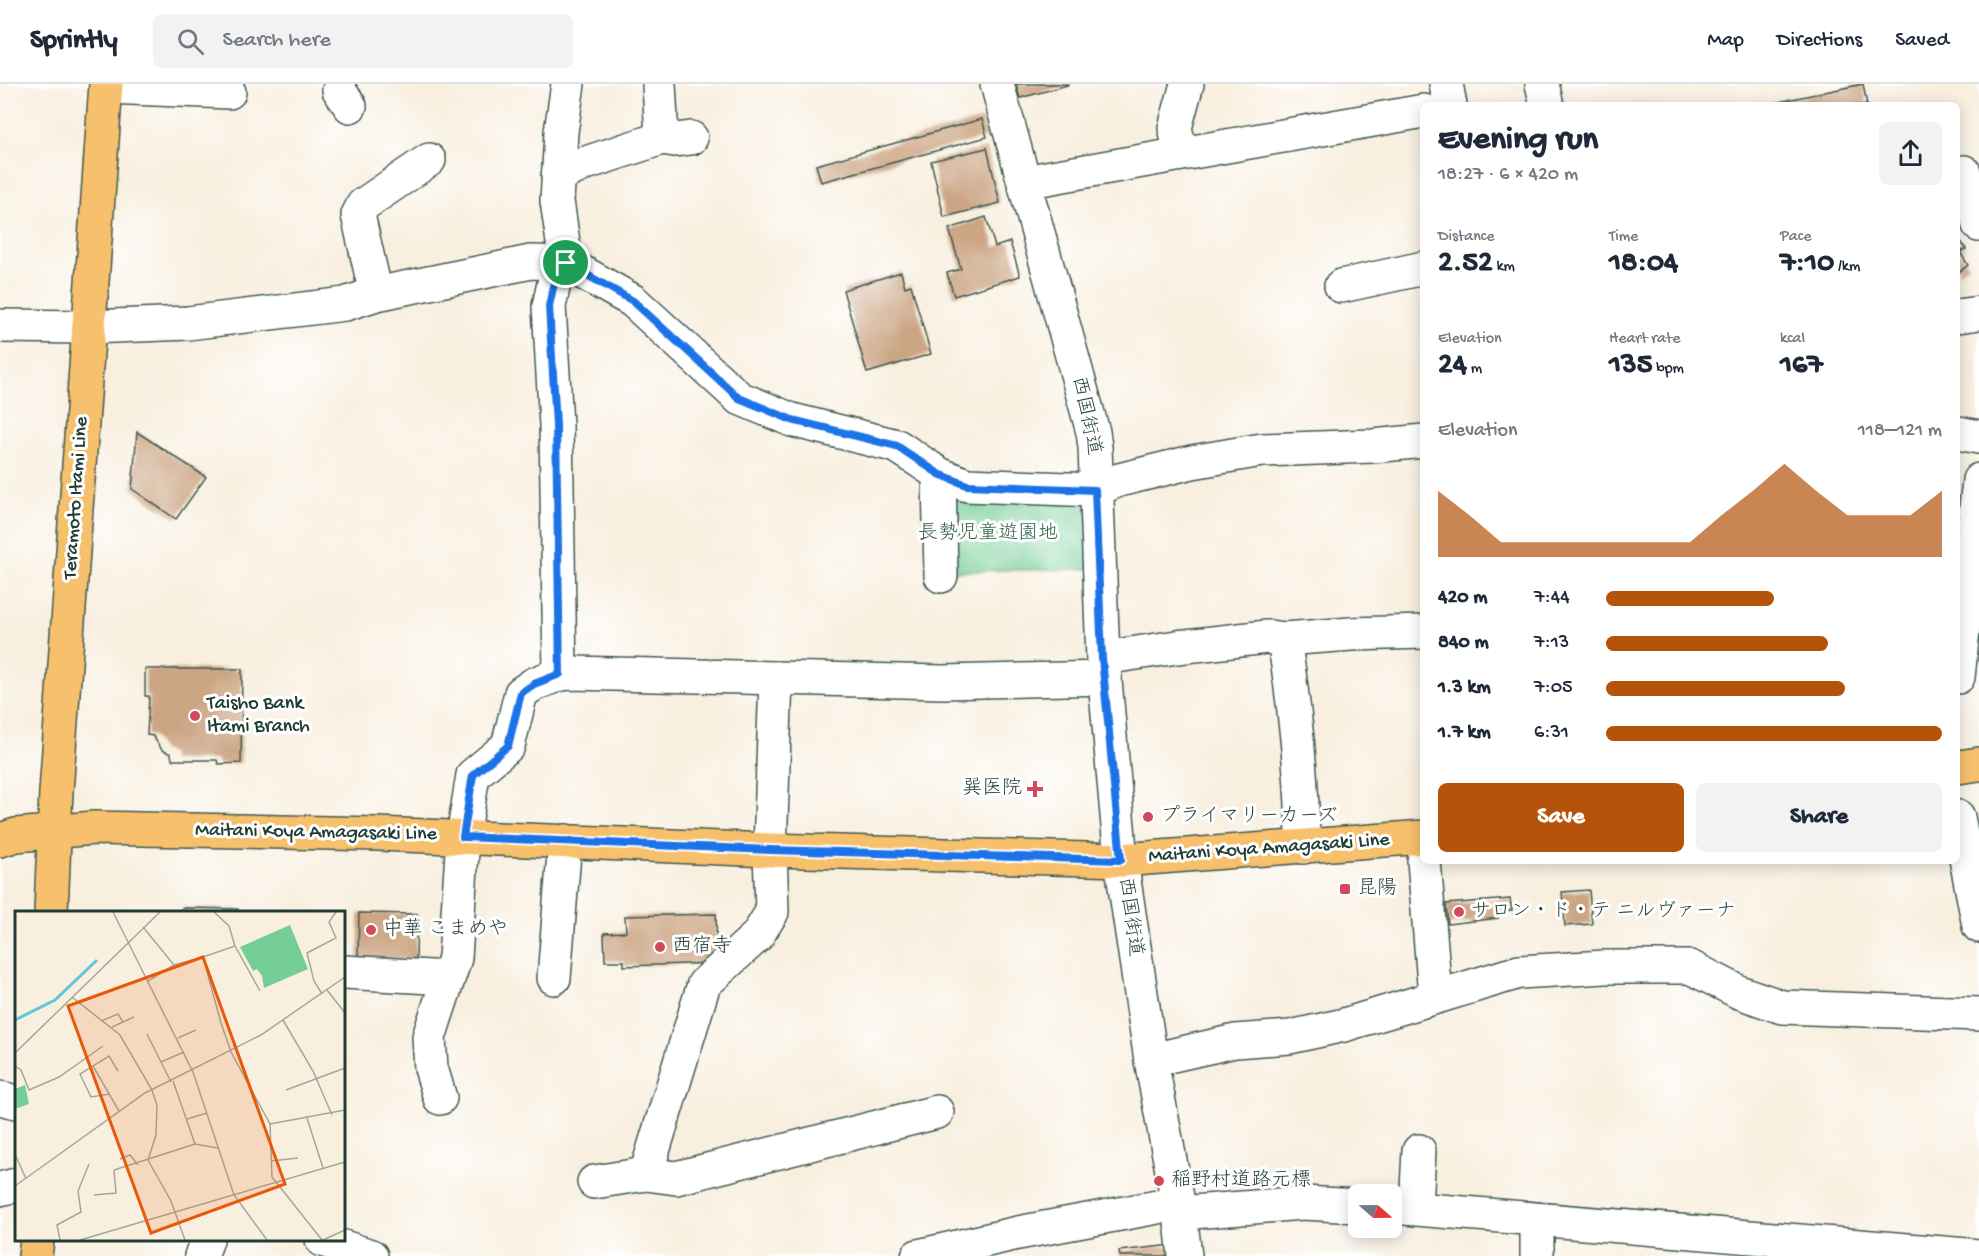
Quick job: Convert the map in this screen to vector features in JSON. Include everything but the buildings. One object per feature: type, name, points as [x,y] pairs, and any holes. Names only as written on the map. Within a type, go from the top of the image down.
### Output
[{"type":"main road","name":"Teramoto Itami Line","points":[[51,911],[54,830],[106,85]]},
{"type":"main road","points":[[1960,767],[1979,764]]},
{"type":"main road","name":"Maitani Koya Amagasaki Line","points":[[0,840],[16,835],[54,830],[106,828],[463,837],[770,850],[1121,860],[1303,847],[1420,847]]},
{"type":"main road","points":[[35,1256],[37,1241]]},
{"type":"street","points":[[558,176],[586,163],[677,138],[659,84]]},
{"type":"street","name":"西国街道","points":[[997,84],[1093,432],[1104,668],[1121,860],[1151,1060],[1180,1213],[1185,1256]]},
{"type":"street","points":[[1181,154],[1174,128],[1187,84]]},
{"type":"street","points":[[1446,84],[1449,102]]},
{"type":"street","points":[[1542,84],[1546,102]]},
{"type":"street","points":[[106,85],[220,89]]},
{"type":"street","points":[[560,96],[561,132],[557,201],[566,263],[555,279],[549,306],[556,425],[560,674]]},
{"type":"street","points":[[1024,182],[1420,112]]},
{"type":"street","points":[[376,294],[358,215],[363,205],[429,160]]},
{"type":"street","points":[[1967,170],[1979,225]]},
{"type":"street","points":[[0,326],[88,327],[188,323],[345,304],[376,294],[531,262],[566,263],[633,301],[739,398],[792,420],[897,446],[939,474],[967,485],[1095,490],[1119,480],[1192,462],[1262,450],[1373,446],[1420,441]]},
{"type":"street","points":[[1341,286],[1420,269]]},
{"type":"street","points":[[1960,316],[1979,313]]},
{"type":"street","points":[[1960,433],[1979,437]]},
{"type":"street","points":[[939,474],[941,576]]},
{"type":"street","points":[[1960,658],[1979,480]]},
{"type":"street","points":[[440,1098],[431,1068],[429,1037],[455,958],[463,837],[473,775],[508,746],[521,693],[534,684],[560,674],[653,674],[943,682],[1104,668],[1267,637],[1284,639],[1420,632]]},
{"type":"street","points":[[1284,639],[1297,719],[1303,793],[1303,847]]},
{"type":"street","points":[[646,1174],[704,984],[757,936],[772,912],[770,850],[776,678]]},
{"type":"street","points":[[1960,827],[1979,926]]},
{"type":"street","points":[[554,978],[565,842]]},
{"type":"street","points":[[1424,864],[1435,996]]},
{"type":"street","points":[[1151,1060],[1234,1041],[1290,1037],[1344,1025],[1519,972],[1605,967],[1690,967],[1738,992],[1782,1007],[1979,1014]]},
{"type":"street","points":[[345,972],[448,978]]},
{"type":"street","points":[[0,1098],[15,1102]]},
{"type":"street","points":[[594,1182],[646,1174],[676,1178],[937,1112]]},
{"type":"street","points":[[1419,1151],[1404,1208],[1537,1220],[1709,1245],[1979,1256]]},
{"type":"street","points":[[0,1189],[15,1185]]},
{"type":"street","points":[[918,1256],[1018,1233],[1168,1205],[1180,1213],[1303,1203],[1348,1205]]},
{"type":"street","points":[[1537,1220],[1537,1256]]},
{"type":"street","points":[[201,1256],[206,1241]]},
{"type":"street","points":[[328,1241],[371,1256]]},
{"type":"green space","name":"長勢児童遊園地","points":[[950,488],[1075,499],[1088,507],[1092,569],[950,571]]},
{"type":"place","name":"Taisho Bank Itami Branch","points":[[195,716]]},
{"type":"place","name":"巽医院","points":[[1035,789]]},
{"type":"place","name":"プライマリーカーズ","points":[[1148,817]]},
{"type":"place","name":"昆陽","points":[[1345,889]]},
{"type":"place","name":"サロン・ド・テ ニルヴァーナ","points":[[1459,912]]},
{"type":"place","name":"中華 こまめや","points":[[371,930]]},
{"type":"place","name":"西宿寺","points":[[660,947]]},
{"type":"place","name":"稲野村道路元標","points":[[1159,1181]]},
{"type":"route","points":[[566,263],[633,301],[739,398],[792,420],[897,446],[939,474],[967,485],[1095,490],[1102,658],[1121,860],[770,850],[463,837],[473,775],[508,746],[521,693],[534,684],[560,674],[556,425],[549,306],[555,279],[566,263]]}]
